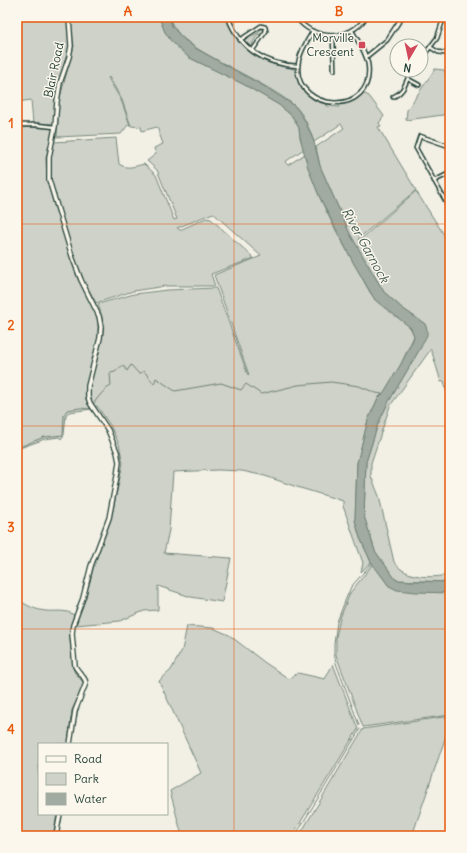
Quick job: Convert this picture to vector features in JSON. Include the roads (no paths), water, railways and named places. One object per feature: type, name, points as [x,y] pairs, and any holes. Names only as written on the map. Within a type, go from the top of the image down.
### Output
[{"type":"street","name":"Blair Road","points":[[69,17],[71,46],[69,57],[60,83],[57,101],[56,127],[49,157],[49,180],[73,258],[81,280],[97,312],[101,327],[99,345],[88,391],[90,403],[105,424],[119,458],[119,467],[109,518],[91,566],[72,628],[75,666],[86,683],[75,711],[70,743]]},
{"type":"street","points":[[228,17],[240,40],[259,56],[273,63],[298,66]]},
{"type":"street","points":[[296,17],[313,31],[333,36],[342,35],[352,31],[361,24],[366,17]]},
{"type":"street","points":[[366,57],[387,40],[402,17]]},
{"type":"street","points":[[450,20],[444,18],[438,36],[430,47],[438,52],[450,54]]},
{"type":"street","points":[[240,40],[261,26],[264,26],[266,32],[252,51]]},
{"type":"street","points":[[313,31],[300,57],[298,66],[300,82],[311,95],[327,102],[341,103],[354,99],[359,95],[364,87],[368,69],[366,57],[352,31]]},
{"type":"street","points":[[333,36],[334,70]]},
{"type":"street","points":[[393,97],[401,93],[408,79],[419,85]]},
{"type":"street","points":[[17,125],[56,127]]},
{"type":"street","points":[[450,145],[446,146],[420,136],[416,148],[434,181],[449,204],[450,209]]},
{"type":"street","points":[[434,181],[450,173]]},
{"type":"street","points":[[56,836],[60,815]]},
{"type":"water","points":[[159,17],[169,17],[172,26],[181,37],[195,48],[267,88],[295,106],[305,121],[314,142],[320,166],[350,234],[384,292],[402,308],[425,324],[427,335],[388,403],[378,424],[366,462],[364,516],[375,551],[396,580],[450,582],[450,593],[397,590],[389,586],[371,562],[360,538],[355,520],[357,463],[368,420],[378,398],[384,392],[401,364],[413,340],[414,336],[411,328],[375,300],[354,264],[320,198],[308,168],[299,128],[292,116],[279,105],[243,84],[188,57],[171,41],[165,32]]},
{"type":"waterway","points":[[17,448],[44,437],[63,435],[64,415],[67,410],[80,408],[89,409],[102,393],[111,386],[110,373],[115,372],[123,365],[127,371],[131,365],[139,374],[144,371],[154,384],[156,378],[175,391],[221,383],[241,390],[246,384],[261,394],[298,385],[331,382],[359,386],[376,393],[383,394]]},
{"type":"waterway","points":[[359,725],[336,663],[334,644],[337,622],[351,587],[372,563]]},
{"type":"waterway","points":[[295,836],[360,729]]},
{"type":"place","name":"Morville Crescent","points":[[362,45]]},
{"type":"water label","name":"River Garnock","points":[[366,245]]}]
